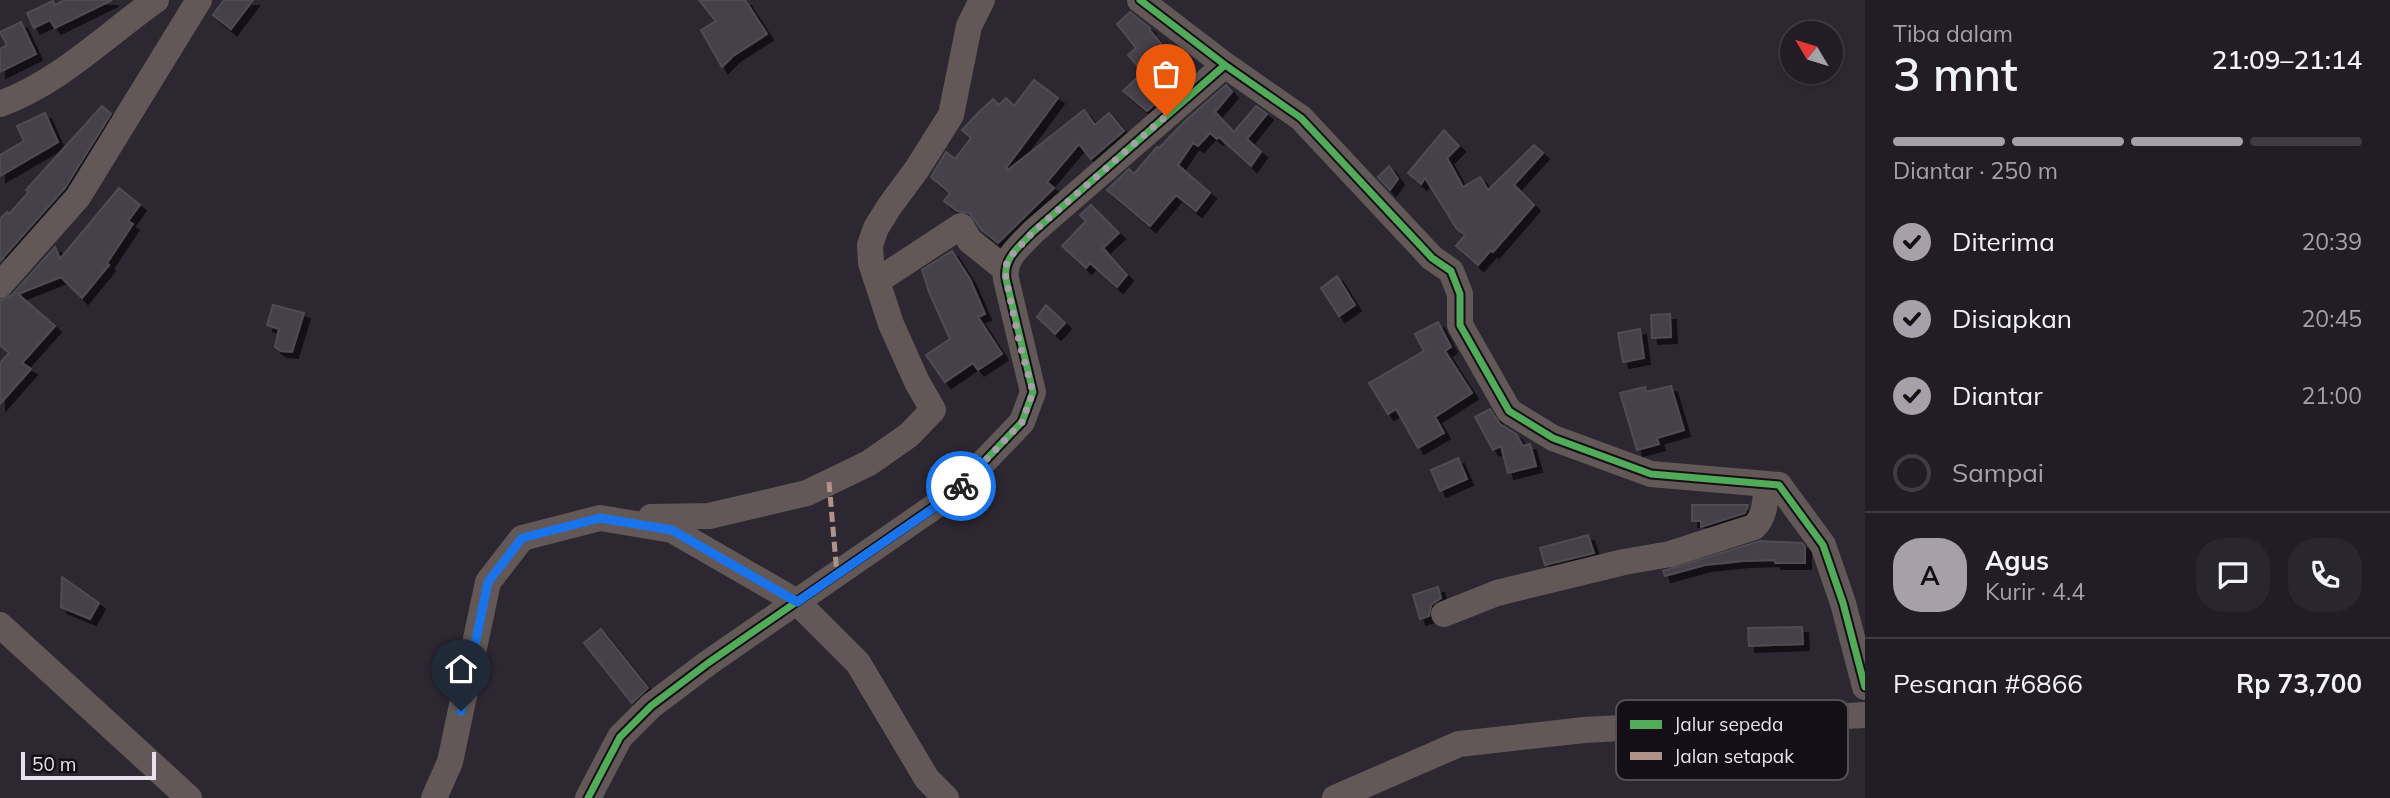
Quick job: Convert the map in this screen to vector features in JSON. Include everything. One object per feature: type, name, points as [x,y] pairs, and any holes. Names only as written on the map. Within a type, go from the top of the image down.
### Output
[{"type":"street","points":[[0,104],[21,96],[59,74],[156,0]]},
{"type":"street","points":[[0,285],[78,197],[199,0]]},
{"type":"street","points":[[434,798],[450,762],[488,582],[522,538],[600,518],[709,516],[807,493],[870,463],[909,435],[933,411],[891,324],[871,262],[870,245],[876,228],[951,115],[969,26],[982,0]]},
{"type":"street","points":[[1140,0],[1225,65],[1301,118],[1432,258],[1451,271],[1460,294],[1460,325],[1509,411],[1553,438],[1651,474],[1779,485],[1823,545],[1843,603],[1865,687]]},
{"type":"street","points":[[588,798],[620,737],[651,706],[954,494],[1022,422],[1033,392],[1020,345],[1005,269],[1008,259],[1033,232],[1225,65]]},
{"type":"street","points":[[877,281],[961,226],[970,241],[1005,269]]},
{"type":"street","points":[[1444,614],[1497,593],[1624,562],[1670,554],[1754,527],[1763,512],[1767,484]]},
{"type":"street","points":[[600,518],[672,530],[797,602],[858,663],[927,779],[946,798]]},
{"type":"street","points":[[0,625],[189,798]]},
{"type":"street","points":[[1335,798],[1459,744],[1616,728]]},
{"type":"building","points":[[64,0],[112,0],[55,28],[50,20],[34,28],[27,13],[53,1],[55,5]]},
{"type":"building","points":[[224,0],[253,0],[231,29],[213,15]]},
{"type":"building","points":[[699,0],[745,0],[767,34],[733,56],[722,67],[701,30],[716,21]]},
{"type":"building","points":[[1130,12],[1150,28],[1181,68],[1178,70],[1185,78],[1147,111],[1123,91],[1143,72],[1128,55],[1136,48],[1117,24]]},
{"type":"building","points":[[21,22],[36,54],[0,72],[0,49],[7,45],[0,32]]},
{"type":"building","points":[[1034,80],[1058,98],[1006,168],[1008,170],[1084,110],[1095,125],[1109,113],[1124,131],[1091,159],[1079,144],[1047,182],[1054,188],[998,243],[982,230],[969,213],[957,211],[944,201],[950,193],[931,177],[946,152],[955,159],[971,138],[962,130],[979,112],[993,99],[999,105],[1006,98],[1014,106]]},
{"type":"building","points":[[1226,85],[1232,92],[1215,112],[1234,132],[1256,106],[1267,114],[1247,139],[1261,152],[1251,166],[1219,137],[1217,139],[1210,133],[1198,146],[1193,143],[1178,165],[1210,193],[1196,211],[1176,195],[1150,226],[1107,190],[1129,169],[1134,174],[1157,147]]},
{"type":"building","points":[[102,106],[111,114],[65,188],[0,261],[0,219],[7,212],[9,214],[29,192],[26,190]]},
{"type":"building","points":[[45,113],[58,142],[0,176],[0,155],[24,141],[17,126]]},
{"type":"building","points":[[1444,130],[1459,146],[1447,158],[1463,187],[1480,177],[1488,190],[1534,145],[1543,153],[1514,185],[1534,205],[1478,265],[1456,246],[1465,235],[1457,229],[1425,178],[1421,184],[1408,173]]},
{"type":"building","points":[[1389,166],[1398,179],[1390,190],[1378,177]]},
{"type":"building","points":[[119,188],[140,205],[128,221],[133,224],[107,263],[109,265],[82,298],[61,277],[18,294],[55,326],[22,363],[31,369],[0,404],[0,363],[9,353],[0,345],[0,300],[12,295],[55,247],[60,259]]},
{"type":"building","points":[[1091,205],[1119,233],[1103,248],[1127,275],[1117,287],[1090,263],[1086,268],[1062,246],[1086,221],[1080,215]]},
{"type":"building","points":[[952,251],[970,279],[985,314],[978,317],[1002,354],[978,370],[973,363],[945,382],[926,355],[950,339],[922,270]]},
{"type":"building","points":[[1337,276],[1355,305],[1339,316],[1321,288]]},
{"type":"building","points":[[273,305],[304,313],[292,352],[281,351],[275,347],[279,329],[267,325]]},
{"type":"building","points":[[1046,305],[1065,323],[1055,334],[1037,317]]},
{"type":"building","points":[[1670,314],[1671,337],[1652,338],[1651,315]]},
{"type":"building","points":[[1438,322],[1451,347],[1445,351],[1472,393],[1435,417],[1444,433],[1418,448],[1396,409],[1388,414],[1369,383],[1424,351],[1415,334]]},
{"type":"building","points":[[1640,329],[1644,358],[1623,362],[1618,333]]},
{"type":"building","points":[[1671,386],[1684,430],[1657,438],[1659,444],[1637,450],[1620,393],[1645,387],[1646,392]]},
{"type":"building","points":[[1490,409],[1500,424],[1516,434],[1523,446],[1530,444],[1536,466],[1508,473],[1501,446],[1493,450],[1475,417]]},
{"type":"building","points":[[1458,458],[1467,479],[1440,491],[1431,470]]},
{"type":"building","points":[[1692,505],[1748,505],[1745,513],[1701,527],[1701,521],[1692,521]]},
{"type":"building","points":[[1588,535],[1594,553],[1545,565],[1540,548]]},
{"type":"building","points":[[1760,541],[1802,543],[1805,547],[1805,563],[1743,561],[1705,565],[1665,576],[1663,571]]},
{"type":"building","points":[[62,577],[99,603],[90,619],[61,607]]},
{"type":"building","points":[[1438,587],[1441,598],[1431,605],[1429,616],[1420,619],[1413,595]]},
{"type":"building","points":[[1802,627],[1803,644],[1749,646],[1748,628]]},
{"type":"building","points":[[601,629],[648,688],[632,703],[584,643]]},
{"type":"marked path","points":[[829,482],[837,575]]},
{"type":"cycle path","points":[[1140,0],[1225,65],[1301,118],[1432,258],[1451,271],[1460,294],[1460,325],[1509,411],[1553,438],[1651,474],[1779,485],[1823,545],[1843,603],[1865,687]]},
{"type":"cycle path","points":[[588,798],[620,737],[651,706],[708,663],[954,493],[1022,422],[1033,392],[1006,279],[1010,259],[1033,232],[1225,65]]},
{"type":"way so far","points":[[961,486],[1022,422],[1033,392],[1006,279],[1008,259],[1033,232],[1166,116]]},
{"type":"route","points":[[461,711],[488,582],[522,538],[600,518],[672,530],[797,602],[954,494],[961,486]]}]
